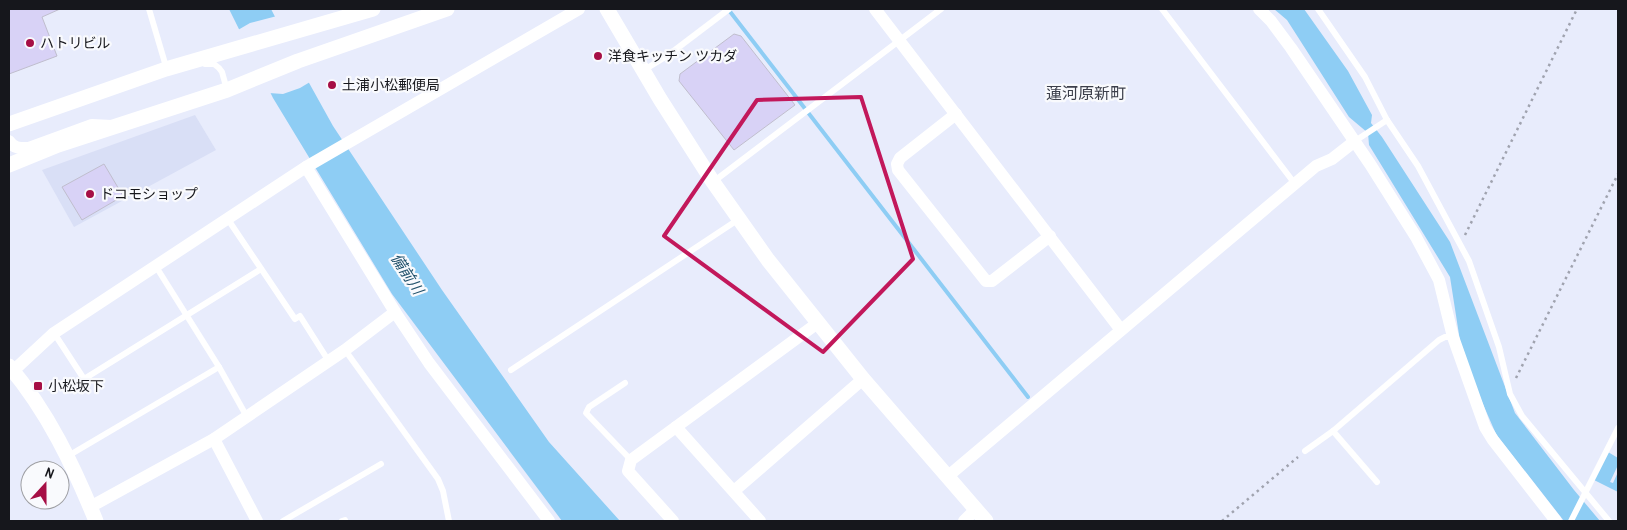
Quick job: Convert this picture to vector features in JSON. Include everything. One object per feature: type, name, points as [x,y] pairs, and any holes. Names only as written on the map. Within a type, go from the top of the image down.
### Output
[{"type":"street","points":[[9,124],[166,69],[373,9]]},
{"type":"street","points":[[9,165],[58,145],[227,90],[298,61],[447,9]]},
{"type":"street","points":[[395,312],[345,350],[247,417],[91,517],[68,456],[40,407],[11,368],[54,333],[308,166],[579,9]]},
{"type":"street","points":[[607,9],[713,182],[768,260],[863,379],[986,521]]},
{"type":"street","points":[[874,9],[1122,330]]},
{"type":"street","points":[[1259,9],[1271,21],[1358,139],[1416,237],[1440,280],[1453,337],[1485,427],[1556,521]]},
{"type":"street","points":[[956,114],[900,158],[897,164],[898,170],[986,281],[992,281],[1050,236]]},
{"type":"street","points":[[9,141],[11,145],[20,149],[29,148],[92,124],[117,127]]},
{"type":"street","points":[[947,477],[1316,166],[1332,159],[1358,139]]},
{"type":"street","points":[[308,166],[395,312],[429,363],[549,521]]},
{"type":"street","points":[[673,521],[628,471],[632,460],[819,322]]},
{"type":"street","points":[[734,491],[863,379]]},
{"type":"street","points":[[676,427],[760,521]]},
{"type":"street","points":[[214,439],[257,521]]},
{"type":"street","points":[[964,521],[975,510]]},
{"type":"lane","points":[[149,9],[166,69],[171,73],[214,64],[222,72],[227,90]]},
{"type":"lane","points":[[643,70],[667,56],[728,9]]},
{"type":"lane","points":[[713,182],[941,9]]},
{"type":"lane","points":[[1162,9],[1295,184]]},
{"type":"lane","points":[[1318,9],[1365,77],[1387,120],[1418,166],[1469,261],[1499,347],[1508,388],[1522,416],[1609,521]]},
{"type":"lane","points":[[1358,139],[1387,120]]},
{"type":"lane","points":[[227,218],[295,320],[300,316],[328,360]]},
{"type":"lane","points":[[511,370],[739,219]]},
{"type":"lane","points":[[155,265],[219,367],[247,417]]},
{"type":"lane","points":[[54,333],[84,379],[261,269]]},
{"type":"lane","points":[[1305,451],[1332,431],[1439,340],[1445,337],[1453,337]]},
{"type":"lane","points":[[345,350],[438,479],[443,491],[449,521]]},
{"type":"lane","points":[[68,456],[219,367]]},
{"type":"lane","points":[[625,384],[589,407],[586,413],[632,460]]},
{"type":"lane","points":[[1571,521],[1618,428]]},
{"type":"lane","points":[[1332,431],[1378,482]]},
{"type":"lane","points":[[283,521],[381,464]]},
{"type":"path","points":[[1457,240],[1465,235],[1577,9]]},
{"type":"path","points":[[1508,388],[1514,382],[1618,174]]},
{"type":"path","points":[[1222,521],[1305,451]]},
{"type":"highlighted area","points":[[861,97],[913,259],[823,352],[664,236],[757,100]]},
{"type":"shaded area","points":[[195,115],[216,150],[74,227],[42,170]]},
{"type":"water","name":"備前川","points":[[229,9],[271,9],[333,126],[442,290],[549,442],[620,521],[562,521],[392,294],[273,98]]},
{"type":"water","points":[[1274,9],[1304,9],[1348,71],[1372,115],[1371,123],[1450,242],[1515,413],[1600,521],[1564,521],[1496,434],[1479,395],[1460,341],[1450,277],[1369,145],[1368,133],[1349,117],[1287,20]]},
{"type":"water","points":[[1608,452],[1618,458],[1618,465],[1610,482],[1613,483],[1618,472],[1618,492],[1594,480]]},
{"type":"pier","points":[[277,16],[310,82],[283,94],[269,93],[238,30],[250,23]]},
{"type":"building","name":"ハトリビル","points":[[9,9],[60,9],[42,17],[57,56],[9,74]]},
{"type":"building","points":[[734,34],[741,36],[795,105],[734,150],[679,81],[680,74]]},
{"type":"building","points":[[104,164],[123,196],[82,220],[62,187]]},
{"type":"waterway","points":[[728,9],[1028,397]]},
{"type":"place","name":"ハトリビル","points":[[30,43]]},
{"type":"place","name":"洋食キッチン ツカダ","points":[[598,56]]},
{"type":"place","name":"土浦小松郵便局","points":[[332,85]]},
{"type":"place","name":"ドコモショップ","points":[[90,194]]},
{"type":"place","name":"小松坂下","points":[[38,386]]},
{"type":"district","name":"蓮河原新町","points":[[1086,93]]}]
